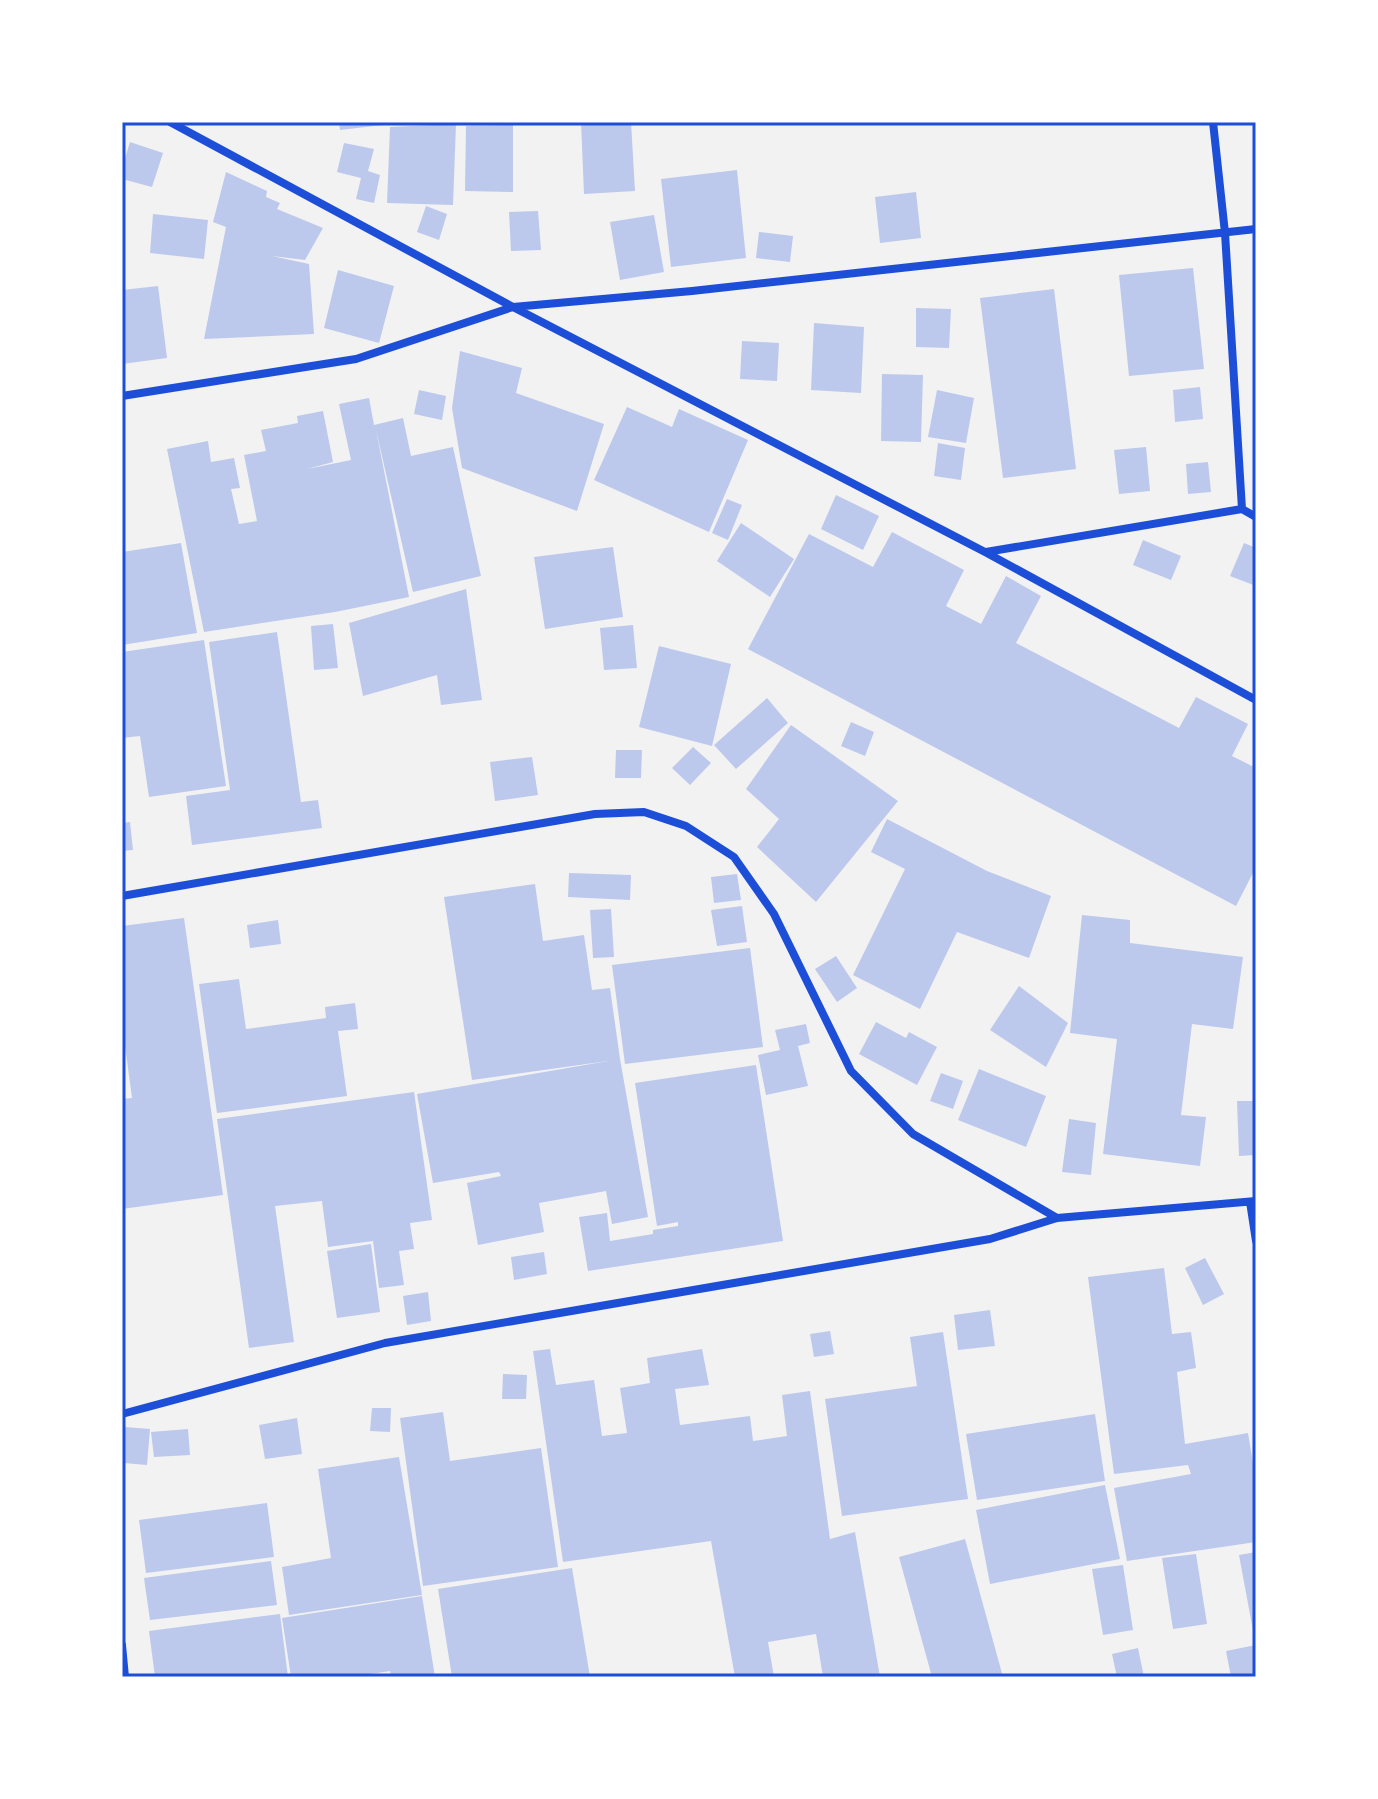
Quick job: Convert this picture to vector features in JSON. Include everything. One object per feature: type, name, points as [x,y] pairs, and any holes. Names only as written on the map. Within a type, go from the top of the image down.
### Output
[{"type":"street","points":[[170,122],[513,307],[985,552],[1256,700]]},
{"type":"street","points":[[1213,122],[1225,233],[1242,509]]},
{"type":"street","points":[[122,396],[356,359],[513,307],[692,291],[1256,229]]},
{"type":"street","points":[[985,552],[1242,509],[1256,517]]},
{"type":"street","points":[[122,896],[595,814],[644,812],[686,826],[734,857],[774,914],[851,1071],[913,1134],[1057,1218]]},
{"type":"street","points":[[122,1414],[385,1343],[990,1239],[1057,1218],[1253,1201],[1256,1241]]},
{"type":"street","points":[[122,1645],[125,1677]]},
{"type":"building","points":[[339,122],[392,122],[392,124],[340,130]]},
{"type":"building","points":[[581,122],[631,122],[635,191],[584,194]]},
{"type":"building","points":[[456,124],[453,205],[387,203],[390,127]]},
{"type":"building","points":[[513,125],[513,192],[465,191],[466,126]]},
{"type":"building","points":[[130,142],[163,153],[152,187],[122,179]]},
{"type":"building","points":[[344,143],[374,149],[368,171],[380,175],[374,203],[356,199],[361,178],[337,172]]},
{"type":"building","points":[[737,170],[746,258],[671,267],[661,179]]},
{"type":"building","points":[[226,172],[267,191],[266,197],[280,203],[277,209],[323,228],[305,260],[272,256],[309,264],[314,334],[204,339],[226,227],[213,222]]},
{"type":"building","points":[[916,192],[921,238],[880,243],[875,197]]},
{"type":"building","points":[[426,206],[447,214],[439,240],[417,232]]},
{"type":"building","points":[[538,211],[541,250],[511,251],[509,212]]},
{"type":"building","points":[[153,214],[208,220],[204,259],[150,253]]},
{"type":"building","points":[[654,215],[664,272],[620,280],[610,222]]},
{"type":"building","points":[[759,232],[793,236],[790,262],[756,258]]},
{"type":"building","points":[[1193,268],[1204,369],[1129,376],[1119,275]]},
{"type":"building","points":[[338,270],[394,286],[379,343],[324,328]]},
{"type":"building","points":[[158,286],[167,358],[122,364],[122,290]]},
{"type":"building","points":[[1054,289],[1076,469],[1003,478],[980,298]]},
{"type":"building","points":[[916,308],[951,309],[949,348],[916,347]]},
{"type":"building","points":[[814,323],[864,327],[861,393],[811,390]]},
{"type":"building","points":[[742,341],[779,343],[777,381],[740,379]]},
{"type":"building","points":[[460,351],[522,368],[516,393],[604,424],[577,511],[462,468],[452,408]]},
{"type":"building","points":[[882,374],[923,375],[921,442],[881,441]]},
{"type":"building","points":[[1200,387],[1203,419],[1175,422],[1173,390]]},
{"type":"building","points":[[419,390],[446,396],[442,420],[414,414]]},
{"type":"building","points":[[937,390],[974,398],[966,443],[928,437]]},
{"type":"building","points":[[369,398],[374,425],[403,418],[411,456],[453,447],[481,576],[413,592],[376,430],[409,597],[204,632],[167,449],[208,441],[211,462],[234,458],[240,488],[231,489],[239,524],[257,521],[244,455],[266,451],[261,430],[298,423],[297,416],[323,411],[333,462],[307,469],[351,460],[339,404]]},
{"type":"building","points":[[627,407],[672,427],[679,409],[748,440],[709,532],[594,480]]},
{"type":"building","points":[[938,443],[965,448],[961,480],[934,476]]},
{"type":"building","points":[[1146,447],[1150,491],[1119,494],[1114,450]]},
{"type":"building","points":[[1208,462],[1211,492],[1188,494],[1186,464]]},
{"type":"building","points":[[836,495],[879,516],[863,550],[821,529]]},
{"type":"building","points":[[727,499],[742,505],[728,540],[712,533]]},
{"type":"building","points":[[741,523],[794,559],[770,597],[717,561]]},
{"type":"building","points":[[892,532],[964,570],[946,606],[981,624],[1006,576],[1041,596],[1016,643],[1179,728],[1196,697],[1248,724],[1232,756],[1256,768],[1256,867],[1236,906],[748,649],[809,534],[873,567]]},
{"type":"building","points":[[1143,540],[1181,556],[1171,580],[1133,565]]},
{"type":"building","points":[[181,543],[197,633],[122,645],[122,552]]},
{"type":"building","points":[[1244,543],[1256,548],[1256,586],[1230,576]]},
{"type":"building","points":[[613,547],[623,617],[545,629],[534,557]]},
{"type":"building","points":[[466,589],[482,700],[441,705],[437,675],[363,696],[349,623]]},
{"type":"building","points":[[333,624],[338,668],[314,670],[311,626]]},
{"type":"building","points":[[633,625],[637,668],[604,670],[600,628]]},
{"type":"building","points":[[277,632],[301,802],[318,800],[322,828],[192,845],[186,796],[230,790],[209,642]]},
{"type":"building","points":[[204,640],[226,786],[149,797],[140,736],[122,738],[122,652]]},
{"type":"building","points":[[659,646],[731,664],[712,746],[639,727]]},
{"type":"building","points":[[767,698],[788,723],[736,769],[714,745]]},
{"type":"building","points":[[851,722],[874,732],[865,756],[841,746]]},
{"type":"building","points":[[791,725],[898,801],[816,902],[757,847],[779,819],[746,789]]},
{"type":"building","points":[[693,747],[711,763],[690,785],[672,768]]},
{"type":"building","points":[[616,750],[642,750],[641,778],[615,778]]},
{"type":"building","points":[[532,757],[538,795],[495,801],[490,762]]},
{"type":"building","points":[[887,819],[987,871],[1051,896],[1029,958],[957,932],[920,1009],[853,975],[905,869],[871,852]]},
{"type":"building","points":[[130,822],[133,850],[122,851],[122,823]]},
{"type":"building","points":[[569,873],[631,875],[630,900],[568,897]]},
{"type":"building","points":[[737,874],[741,900],[714,903],[711,877]]},
{"type":"building","points":[[535,884],[543,941],[584,935],[592,990],[610,988],[648,1217],[612,1224],[606,1191],[539,1203],[544,1232],[478,1245],[467,1183],[501,1176],[499,1172],[433,1183],[417,1094],[608,1061],[472,1080],[444,897]]},
{"type":"building","points":[[742,906],[747,942],[717,946],[711,910]]},
{"type":"building","points":[[611,909],[614,957],[593,958],[590,910]]},
{"type":"building","points":[[1082,915],[1130,920],[1130,943],[1243,957],[1233,1029],[1192,1024],[1181,1115],[1206,1117],[1200,1166],[1103,1154],[1117,1039],[1070,1033]]},
{"type":"building","points":[[184,918],[223,1195],[122,1209],[122,1099],[132,1098],[122,1023],[122,926]]},
{"type":"building","points":[[278,920],[281,944],[250,948],[247,925]]},
{"type":"building","points":[[750,948],[763,1047],[625,1064],[612,965]]},
{"type":"building","points":[[836,956],[857,988],[837,1002],[815,969]]},
{"type":"building","points":[[239,979],[246,1029],[326,1018],[325,1007],[355,1003],[358,1029],[338,1031],[347,1096],[217,1113],[199,984]]},
{"type":"building","points":[[1019,986],[1068,1023],[1046,1067],[990,1030]]},
{"type":"building","points":[[876,1022],[906,1038],[909,1032],[937,1047],[917,1085],[859,1054]]},
{"type":"building","points":[[806,1024],[810,1043],[798,1046],[808,1086],[766,1095],[758,1055],[780,1050],[775,1030]]},
{"type":"building","points":[[756,1065],[783,1241],[588,1271],[579,1217],[607,1213],[610,1241],[653,1234],[653,1230],[678,1226],[678,1222],[657,1226],[635,1083]]},
{"type":"building","points":[[979,1069],[1046,1096],[1026,1147],[958,1120]]},
{"type":"building","points":[[941,1073],[963,1081],[953,1109],[930,1101]]},
{"type":"building","points":[[414,1092],[432,1220],[410,1223],[414,1249],[399,1251],[404,1285],[379,1288],[373,1241],[328,1247],[322,1201],[275,1206],[294,1342],[249,1348],[217,1119]]},
{"type":"building","points":[[1237,1101],[1256,1101],[1256,1155],[1239,1156]]},
{"type":"building","points":[[1069,1119],[1096,1123],[1091,1175],[1062,1172]]},
{"type":"building","points":[[371,1244],[380,1312],[337,1318],[327,1251]]},
{"type":"building","points":[[544,1252],[547,1274],[514,1280],[511,1257]]},
{"type":"building","points":[[1205,1258],[1224,1294],[1203,1305],[1185,1268]]},
{"type":"building","points":[[1164,1268],[1172,1334],[1191,1332],[1196,1368],[1177,1372],[1185,1444],[1248,1433],[1256,1482],[1256,1542],[1127,1561],[1114,1488],[1191,1474],[1188,1465],[1114,1474],[1088,1277]]},
{"type":"building","points":[[428,1292],[431,1321],[407,1325],[403,1296]]},
{"type":"building","points":[[990,1310],[995,1346],[958,1350],[954,1315]]},
{"type":"building","points":[[830,1331],[834,1354],[814,1357],[810,1334]]},
{"type":"building","points":[[943,1332],[968,1499],[842,1516],[825,1399],[917,1386],[910,1337]]},
{"type":"building","points":[[550,1349],[556,1385],[594,1380],[602,1436],[627,1433],[620,1388],[650,1383],[647,1358],[702,1349],[709,1385],[675,1389],[680,1425],[750,1416],[753,1441],[787,1436],[782,1395],[810,1391],[830,1539],[855,1532],[880,1677],[823,1677],[816,1634],[768,1642],[774,1677],[735,1677],[711,1541],[563,1562],[533,1351]]},
{"type":"building","points":[[503,1374],[527,1375],[526,1399],[502,1399]]},
{"type":"building","points":[[372,1408],[391,1408],[390,1432],[370,1431]]},
{"type":"building","points":[[443,1412],[450,1461],[541,1448],[558,1567],[423,1586],[400,1418]]},
{"type":"building","points":[[1095,1414],[1105,1481],[977,1500],[966,1434]]},
{"type":"building","points":[[297,1418],[302,1454],[265,1459],[259,1425]]},
{"type":"building","points":[[125,1427],[150,1429],[147,1465],[124,1463]]},
{"type":"building","points":[[188,1429],[190,1455],[154,1457],[151,1432]]},
{"type":"building","points":[[399,1457],[422,1595],[289,1615],[282,1567],[331,1558],[318,1469]]},
{"type":"building","points":[[1105,1485],[1120,1559],[990,1584],[976,1510]]},
{"type":"building","points":[[267,1503],[274,1557],[146,1573],[139,1520]]},
{"type":"building","points":[[965,1539],[1003,1677],[932,1677],[899,1557]]},
{"type":"building","points":[[1256,1552],[1256,1636],[1254,1636],[1239,1555]]},
{"type":"building","points":[[1196,1554],[1207,1624],[1173,1629],[1162,1558]]},
{"type":"building","points":[[271,1561],[277,1605],[150,1620],[144,1578]]},
{"type":"building","points":[[1123,1565],[1133,1630],[1103,1635],[1092,1569]]},
{"type":"building","points":[[572,1568],[590,1677],[452,1677],[438,1589]]},
{"type":"building","points":[[422,1596],[435,1677],[391,1677],[390,1671],[351,1677],[291,1677],[282,1618]]},
{"type":"building","points":[[280,1614],[288,1677],[155,1677],[149,1631]]},
{"type":"building","points":[[1256,1645],[1256,1677],[1231,1677],[1226,1651]]},
{"type":"building","points":[[1138,1648],[1144,1677],[1117,1677],[1112,1654]]}]
